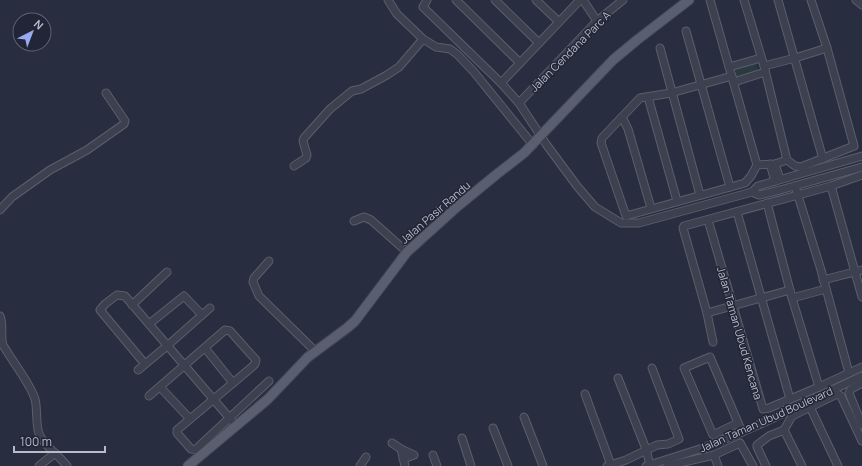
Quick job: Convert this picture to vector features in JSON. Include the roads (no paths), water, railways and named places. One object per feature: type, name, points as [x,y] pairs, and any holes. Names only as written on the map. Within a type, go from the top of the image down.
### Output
[{"type":"main road","name":"Jalan Pasir Randu","points":[[188,466],[268,399],[315,351],[355,321],[407,252],[458,206],[533,145],[613,60],[685,1]]},
{"type":"street","points":[[388,0],[397,14],[423,39],[436,47],[450,49],[458,55],[474,72],[533,145]]},
{"type":"street","points":[[427,0],[423,7],[501,83],[519,103],[577,186],[595,208],[621,223],[639,223],[752,192],[758,186],[862,156]]},
{"type":"street","points":[[456,0],[520,63]]},
{"type":"street","points":[[495,0],[539,43]]},
{"type":"street","points":[[536,0],[559,22]]},
{"type":"street","points":[[501,83],[582,0],[597,21]]},
{"type":"street","name":"Jalan Cendana Parc A","points":[[519,103],[597,21],[623,0]]},
{"type":"street","points":[[710,0],[733,79],[757,165],[745,183],[626,216],[601,143],[602,138],[640,98],[671,93],[733,79],[827,48]]},
{"type":"street","points":[[744,0],[765,69],[787,160],[795,166],[801,167],[853,147],[854,144],[827,48],[811,0]]},
{"type":"street","points":[[778,0],[823,159]]},
{"type":"street","points":[[856,0],[862,5]]},
{"type":"street","points":[[686,31],[700,86],[730,187]]},
{"type":"street","points":[[294,166],[306,158],[307,155],[303,141],[304,138],[330,109],[352,91],[388,75],[399,67],[423,39]]},
{"type":"street","points":[[660,48],[671,93],[700,195]]},
{"type":"street","points":[[729,67],[761,58]]},
{"type":"street","points":[[0,209],[12,198],[50,170],[87,150],[125,123],[106,93]]},
{"type":"street","points":[[648,97],[677,201]]},
{"type":"street","points":[[622,117],[628,129],[651,208]]},
{"type":"street","points":[[757,165],[772,164],[787,160]]},
{"type":"street","points":[[772,164],[780,190]]},
{"type":"street","points":[[752,192],[759,195],[862,166]]},
{"type":"street","points":[[713,342],[707,313],[683,230],[684,226],[767,204],[797,194],[831,186],[862,175]]},
{"type":"street","points":[[795,186],[824,280],[850,373]]},
{"type":"street","points":[[831,186],[859,271],[862,297]]},
{"type":"street","points":[[767,204],[791,294],[820,387]]},
{"type":"street","points":[[737,212],[790,399]]},
{"type":"street","points":[[354,221],[364,217],[371,220],[407,252]]},
{"type":"street","name":"Jalan Taman Ubud Kencana","points":[[708,220],[763,409],[769,408],[820,387],[862,367]]},
{"type":"street","points":[[268,261],[254,278],[253,282],[259,296],[315,351]]},
{"type":"street","points":[[824,280],[859,271]]},
{"type":"street","points":[[132,305],[167,272]]},
{"type":"street","points":[[707,313],[761,299],[826,289]]},
{"type":"street","points":[[145,364],[100,310],[116,295],[125,296],[236,426]]},
{"type":"street","points":[[149,324],[184,296],[202,315]]},
{"type":"street","points":[[138,370],[210,308]]},
{"type":"street","points":[[0,316],[2,322],[1,339],[3,346],[35,398],[38,411],[39,433],[42,440],[61,458],[67,466]]},
{"type":"street","points":[[149,396],[225,330],[228,330],[256,360],[255,364],[177,431],[191,449],[195,450],[269,381]]},
{"type":"street","points":[[205,348],[233,383]]},
{"type":"street","points":[[738,423],[713,435],[684,368],[710,357],[742,432]]},
{"type":"street","points":[[585,394],[609,465],[626,460],[657,445],[668,444],[680,439],[652,368]]},
{"type":"street","name":"Jalan Taman Ubud Boulevard","points":[[648,466],[677,462],[706,447],[763,423],[862,376]]},
{"type":"street","points":[[618,378],[646,449],[648,466]]},
{"type":"street","points":[[862,383],[851,389],[849,393],[862,425]]},
{"type":"street","points":[[160,387],[190,419]]},
{"type":"street","points":[[766,466],[757,444],[769,436],[784,430],[792,416],[837,394],[841,396],[862,440]]},
{"type":"street","points":[[810,407],[838,466]]},
{"type":"street","points":[[524,417],[543,466]]},
{"type":"street","points":[[763,423],[769,436]]},
{"type":"street","points":[[493,428],[508,466]]},
{"type":"street","points":[[784,430],[802,466]]},
{"type":"street","points":[[462,438],[471,466]]},
{"type":"street","points":[[392,443],[414,455],[404,462],[401,449]]},
{"type":"street","points":[[666,466],[677,462],[714,455],[740,443],[753,466]]},
{"type":"street","points":[[39,466],[55,453]]},
{"type":"street","points":[[433,454],[437,466]]},
{"type":"street","points":[[714,455],[718,466]]},
{"type":"street","points":[[360,466],[366,457]]}]
